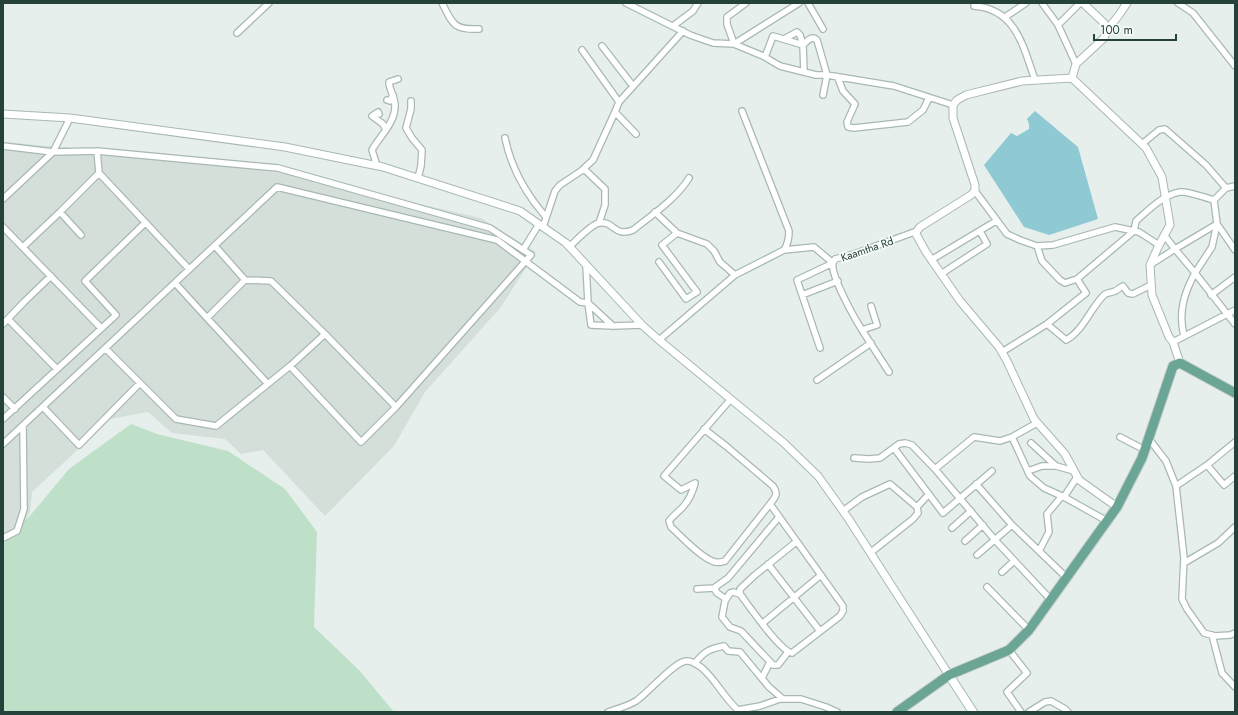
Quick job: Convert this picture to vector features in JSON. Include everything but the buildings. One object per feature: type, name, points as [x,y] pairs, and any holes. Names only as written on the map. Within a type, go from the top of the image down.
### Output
[{"type":"main road","points":[[898,712],[949,675],[1009,650],[1029,630],[1117,507],[1142,458],[1173,366],[1180,363],[1235,393]]},
{"type":"main road","points":[[949,675],[973,712]]},
{"type":"street","points":[[237,33],[269,3]]},
{"type":"street","points":[[442,3],[450,19],[457,27],[465,30],[478,30]]},
{"type":"street","points":[[626,3],[682,31],[713,43],[734,44],[765,57],[780,66],[838,78],[894,86],[954,105]]},
{"type":"street","points":[[673,26],[693,11],[698,3]]},
{"type":"street","points":[[734,44],[726,17],[746,3]]},
{"type":"street","points":[[734,44],[798,3]]},
{"type":"street","points":[[808,3],[823,29]]},
{"type":"street","points":[[1005,17],[1026,3]]},
{"type":"street","points":[[1042,3],[1058,25],[1076,64]]},
{"type":"street","points":[[1058,25],[1080,3]]},
{"type":"street","points":[[1083,3],[1104,23],[1107,30]]},
{"type":"street","points":[[1072,78],[1076,64],[1100,44],[1107,30],[1127,3]]},
{"type":"street","points":[[1178,3],[1193,13],[1235,66]]},
{"type":"street","points":[[974,6],[986,7],[1005,17],[1020,37],[1035,80]]},
{"type":"street","points":[[524,250],[546,217],[555,191],[560,185],[584,169],[593,160],[619,102],[682,31]]},
{"type":"street","points":[[784,39],[797,32],[800,35],[803,45],[804,72]]},
{"type":"street","points":[[765,57],[773,36],[803,45]]},
{"type":"street","points":[[803,45],[812,38],[817,40],[827,75],[823,94]]},
{"type":"street","points":[[602,46],[633,86]]},
{"type":"street","points":[[582,50],[619,102]]},
{"type":"street","points":[[838,78],[843,91],[855,104],[847,122],[848,126],[854,128],[908,122],[923,110],[929,98]]},
{"type":"street","points":[[1159,245],[1139,232],[1115,227],[1053,245],[1037,246],[1007,234],[975,192],[975,185],[953,118],[952,108],[957,100],[966,95],[1022,81],[1072,78],[1146,148],[1162,177],[1170,225],[1150,265],[1152,295],[1173,342],[1180,363]]},
{"type":"street","points":[[377,166],[372,150],[386,130],[395,108],[394,95],[389,87],[389,82],[398,80]]},
{"type":"street","points":[[387,100],[390,101],[394,95]]},
{"type":"street","points":[[411,101],[411,109],[406,128],[422,150],[421,166],[418,178]]},
{"type":"street","points":[[742,111],[789,231],[789,238],[784,250]]},
{"type":"street","points":[[379,114],[378,112],[372,116],[383,124],[386,130]]},
{"type":"street","points":[[615,112],[636,134]]},
{"type":"street","points":[[3,114],[70,118],[284,147],[377,166],[520,211],[569,247],[642,325],[784,444],[818,476],[843,511],[949,675]]},
{"type":"street","points":[[3,199],[53,152],[70,118]]},
{"type":"street","points":[[1142,144],[1159,130],[1165,129],[1206,165],[1226,188]]},
{"type":"street","points":[[505,138],[510,158],[522,182],[530,197],[546,217]]},
{"type":"street","points":[[3,146],[53,152],[97,151],[278,168],[490,228],[531,255],[396,408],[361,442],[290,366]]},
{"type":"street","points":[[97,151],[99,173],[189,269]]},
{"type":"street","points":[[584,169],[605,189],[605,205],[599,223]]},
{"type":"street","points":[[23,247],[99,173]]},
{"type":"street","points":[[569,247],[594,225],[599,223],[609,224],[619,232],[628,233],[634,230],[656,212],[682,187],[689,178]]},
{"type":"street","points":[[1214,200],[1226,188],[1235,186]]},
{"type":"street","points":[[3,444],[277,187],[497,240],[580,302],[588,303],[613,326]]},
{"type":"street","points":[[975,192],[920,227],[916,234],[931,260],[960,301],[999,347],[1027,406],[1037,423],[1065,454],[1071,463],[1075,474],[1085,485],[1117,507]]},
{"type":"street","points":[[1037,246],[1042,261],[1060,280],[1065,283],[1077,279],[1134,232],[1136,221],[1150,208],[1165,198],[1180,192],[1214,200]]},
{"type":"street","points":[[1184,336],[1181,315],[1184,297],[1188,284],[1212,247],[1217,224],[1214,200]]},
{"type":"street","points":[[60,212],[80,235]]},
{"type":"street","points":[[656,212],[677,233],[707,244],[714,251],[720,262],[735,275]]},
{"type":"street","points":[[931,260],[996,221]]},
{"type":"street","points":[[3,419],[116,315],[85,281],[145,223]]},
{"type":"street","points":[[1150,265],[1217,224]]},
{"type":"street","points":[[1217,224],[1235,250]]},
{"type":"street","points":[[3,227],[101,328]]},
{"type":"street","name":"Kaamtha Rd","points":[[820,348],[797,280],[833,263],[835,259],[854,254],[917,231]]},
{"type":"street","points":[[941,274],[987,244],[980,231]]},
{"type":"street","points":[[677,233],[662,245],[704,300]]},
{"type":"street","points":[[1164,235],[1235,324]]},
{"type":"street","points":[[215,246],[245,280],[271,281],[325,334],[396,408]]},
{"type":"street","points":[[659,340],[735,275],[784,250],[814,247],[833,263],[832,266],[854,319],[890,372]]},
{"type":"street","points":[[659,262],[686,299],[697,292]]},
{"type":"street","points":[[586,265],[591,325],[642,325]]},
{"type":"street","points":[[3,324],[51,276]]},
{"type":"street","points":[[1211,295],[1235,277]]},
{"type":"street","points":[[1002,352],[1047,324],[1086,293],[1077,279]]},
{"type":"street","points":[[207,318],[245,280]]},
{"type":"street","points":[[802,295],[838,281]]},
{"type":"street","points":[[174,283],[268,384]]},
{"type":"street","points":[[1047,324],[1066,340],[1071,338],[1081,327],[1088,315],[1105,294],[1115,291],[1123,286],[1128,294],[1133,294],[1151,285]]},
{"type":"street","points":[[862,330],[877,325],[871,306]]},
{"type":"street","points":[[1173,342],[1228,315],[1235,310]]},
{"type":"street","points":[[8,320],[57,369]]},
{"type":"street","points":[[106,348],[176,419],[216,426],[290,366],[325,334]]},
{"type":"street","points":[[817,380],[871,343]]},
{"type":"street","points":[[43,407],[79,445],[140,383]]},
{"type":"street","points":[[3,397],[15,409]]},
{"type":"street","points":[[704,429],[773,486],[776,491],[776,495],[770,504],[725,562],[719,563],[714,562],[701,553],[671,527],[669,521],[683,507],[689,498],[695,483],[681,490],[664,476],[704,429],[730,400]]},
{"type":"street","points":[[935,469],[974,437],[1000,441],[1012,438],[1037,423]]},
{"type":"street","points":[[3,538],[17,531],[24,509],[23,426]]},
{"type":"street","points":[[1120,437],[1145,450]]},
{"type":"street","points":[[1012,438],[1030,476],[1044,488],[1063,496],[1107,521]]},
{"type":"street","points":[[1149,439],[1166,461],[1176,486],[1184,563],[1182,599],[1199,628],[1204,633],[1212,635],[1230,635],[1235,633]]},
{"type":"street","points":[[1176,486],[1207,465],[1235,442]]},
{"type":"street","points":[[1031,443],[1056,466],[1075,474]]},
{"type":"street","points":[[854,458],[880,458],[899,444],[912,445],[935,469],[995,540],[1051,600]]},
{"type":"street","points":[[894,448],[943,513],[992,471]]},
{"type":"street","points":[[1207,465],[1224,485],[1235,476]]},
{"type":"street","points":[[1028,471],[1042,466],[1056,466]]},
{"type":"street","points":[[1039,551],[1049,532],[1047,514],[1063,496],[1075,474]]},
{"type":"street","points":[[843,511],[862,497],[890,484],[917,507],[918,513],[913,519],[870,553]]},
{"type":"street","points":[[976,484],[1012,525],[1067,578]]},
{"type":"street","points":[[917,507],[929,494]]},
{"type":"street","points":[[770,504],[843,606],[843,611],[840,616],[792,653],[788,652]]},
{"type":"street","points":[[952,528],[971,511]]},
{"type":"street","points":[[697,588],[714,588],[728,578],[779,517]]},
{"type":"street","points":[[965,541],[983,525]]},
{"type":"street","points":[[977,555],[1012,525]]},
{"type":"street","points":[[1184,563],[1218,543],[1235,527]]},
{"type":"street","points":[[740,594],[740,589],[796,542]]},
{"type":"street","points":[[1002,572],[1014,561]]},
{"type":"street","points":[[768,564],[820,631]]},
{"type":"street","points":[[763,623],[821,575]]},
{"type":"street","points":[[987,587],[1029,630]]},
{"type":"street","points":[[714,588],[717,593],[726,599]]},
{"type":"street","points":[[733,592],[740,594],[788,652],[778,665],[773,664],[741,631],[730,627],[725,622],[722,617],[726,599],[730,593],[733,592]]},
{"type":"street","points":[[1212,635],[1222,673],[1235,687]]},
{"type":"street","points":[[695,663],[703,653],[711,648],[724,646],[728,651],[740,652],[769,687],[783,699]]},
{"type":"street","points":[[1009,650],[1027,673],[1007,692],[1020,712]]},
{"type":"street","points":[[608,712],[636,701],[678,664],[687,661],[695,663],[703,669],[738,710],[760,706],[783,699],[801,699],[837,712]]},
{"type":"street","points":[[762,678],[770,662]]},
{"type":"street","points":[[1029,712],[1045,702],[1051,701],[1068,712]]},
{"type":"shaded area","points":[[3,142],[197,159],[284,173],[481,218],[536,252],[501,307],[425,392],[394,446],[325,516],[263,450],[241,454],[225,439],[172,433],[148,412],[111,419],[32,492],[30,512],[18,533],[3,540]]},
{"type":"green space","points":[[131,424],[157,434],[228,451],[285,489],[317,532],[314,627],[359,670],[394,712],[3,712],[3,535],[29,517],[69,469]]},
{"type":"water","points":[[1035,111],[1078,147],[1098,219],[1049,235],[1024,227],[984,165],[1011,133],[1017,136],[1029,129],[1027,119]]}]
